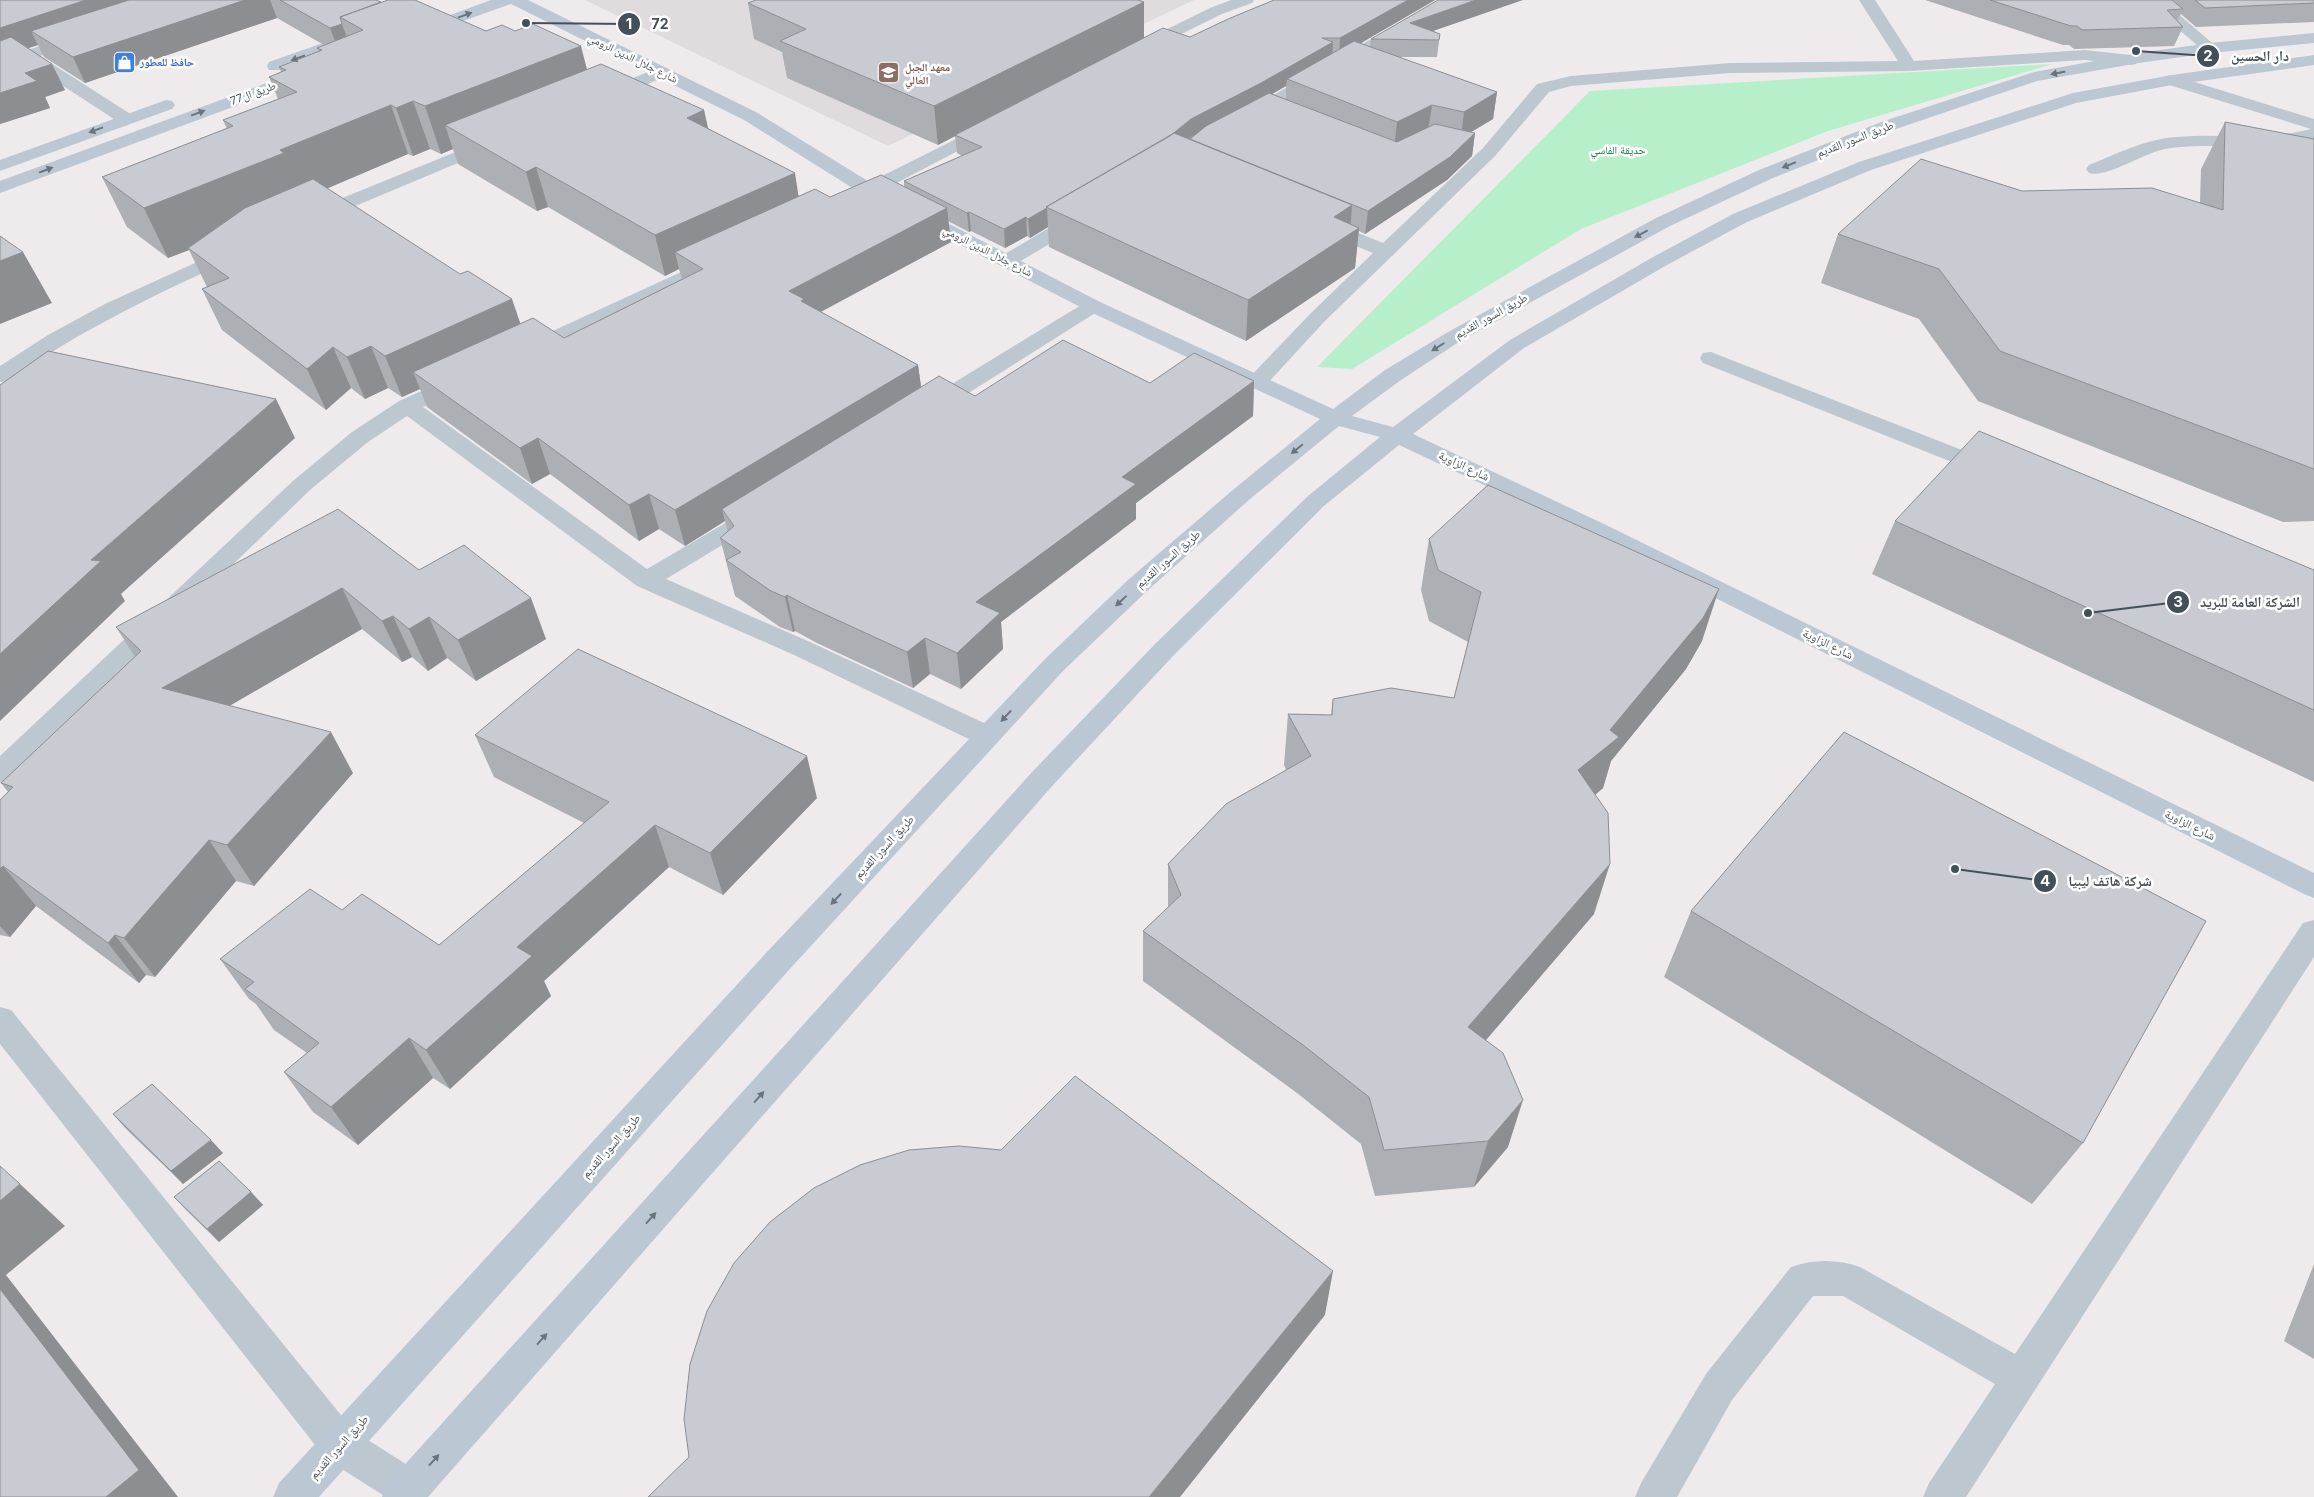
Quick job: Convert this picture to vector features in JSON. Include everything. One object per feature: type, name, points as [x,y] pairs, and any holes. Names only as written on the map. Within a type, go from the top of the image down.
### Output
[{"type":"main road","points":[[413,16],[459,0]]},
{"type":"main road","points":[[402,38],[506,0]]},
{"type":"main road","name":"شارع جلال الدين الرومي","points":[[516,0],[750,116],[869,190],[1093,306],[1335,418]]},
{"type":"main road","points":[[256,73],[367,33]]},
{"type":"main road","name":"طريق السور القديم","points":[[293,1497],[777,962],[1054,664],[1138,585],[1242,494],[1335,418],[1455,336],[1663,222],[1766,174],[1936,109],[2034,77],[2210,48],[2314,38]]},
{"type":"main road","points":[[406,1493],[1044,777],[1164,650],[1316,501],[1397,435],[1517,344],[1660,261],[1740,218],[1865,166],[2073,98],[2172,80],[2314,60]]},
{"type":"main road","name":"طريق ال77","points":[[0,187],[327,66]]},
{"type":"main road","points":[[0,166],[182,99]]},
{"type":"main road","points":[[1936,109],[1974,129]]},
{"type":"main road","name":"شارع الزاوية","points":[[1335,418],[1397,435],[1596,529],[2314,886]]},
{"type":"street","points":[[1125,56],[1170,33],[1246,0]]},
{"type":"street","points":[[1232,125],[1267,107],[1450,0]]},
{"type":"street","points":[[1867,0],[1909,66]]},
{"type":"street","points":[[2152,0],[2210,48]]},
{"type":"street","points":[[0,64],[93,34]]},
{"type":"street","points":[[27,55],[126,119]]},
{"type":"street","points":[[1256,382],[1284,350],[1385,251],[1480,150],[1543,88],[1571,81],[1730,68],[1909,66],[2072,56],[2130,60]]},
{"type":"street","points":[[589,102],[662,72]]},
{"type":"street","points":[[2172,80],[2314,125]]},
{"type":"street","points":[[1267,107],[1285,114]]},
{"type":"street","points":[[834,207],[1002,121]]},
{"type":"street","points":[[2095,169],[2150,147],[2174,142],[2283,140],[2314,134]]},
{"type":"street","points":[[300,222],[508,136]]},
{"type":"street","points":[[1006,260],[1098,207]]},
{"type":"street","points":[[1311,220],[1385,251]]},
{"type":"street","points":[[0,376],[33,352],[122,303],[246,246]]},
{"type":"street","points":[[505,361],[736,252]]},
{"type":"street","points":[[910,420],[1093,306]]},
{"type":"street","points":[[1711,358],[2008,477]]},
{"type":"street","points":[[0,773],[302,485],[360,437],[407,406],[478,373]]},
{"type":"street","points":[[407,406],[646,580],[801,648],[987,736]]},
{"type":"street","points":[[646,580],[776,503]]},
{"type":"street","points":[[1944,1497],[2314,932]]},
{"type":"street","points":[[0,1020],[340,1445],[406,1493]]},
{"type":"street","points":[[1655,1497],[1719,1387],[1804,1279],[1847,1279],[2021,1378]]},
{"type":"shaded area","name":"معهد الجبل العالي","points":[[585,0],[1194,0],[888,146]]},
{"type":"green space","name":"حديقة الفاسي","points":[[2052,64],[1828,131],[1581,229],[1352,369],[1317,367],[1590,91]]},
{"type":"building","points":[[0,0],[86,0],[0,28]]},
{"type":"building","points":[[129,0],[245,0],[73,57],[31,31]]},
{"type":"building","points":[[280,0],[376,0],[381,2],[340,17],[342,24],[330,28]]},
{"type":"building","points":[[388,0],[415,0],[486,31],[502,25],[515,31],[533,24],[581,46],[425,106],[413,101],[396,108],[391,105],[280,150],[284,153],[144,208],[102,177],[233,126],[223,120],[297,92],[269,77],[286,70],[279,67],[322,50],[317,48],[363,30],[340,17]]},
{"type":"building","points":[[756,0],[1138,0],[1144,2],[934,106],[780,41],[806,29],[748,3]]},
{"type":"building","points":[[1274,0],[1408,0],[1340,38],[1322,38],[1333,42],[1261,83],[1191,119],[1170,136],[1028,219],[1026,217],[1004,229],[969,212],[967,213],[904,181],[982,147],[955,135],[1163,28],[1190,37]]},
{"type":"building","points":[[1438,0],[1476,0],[1410,23],[1440,34],[1439,40],[1371,39]]},
{"type":"building","points":[[1990,0],[2172,0],[2183,9],[2167,10],[2183,27],[2082,30],[2077,26],[2071,26]]},
{"type":"building","points":[[2195,0],[2314,0],[2314,3],[2205,8]]},
{"type":"building","points":[[11,37],[52,64],[25,73],[37,81],[0,93],[0,41]]},
{"type":"building","points":[[1354,41],[1497,92],[1464,112],[1432,105],[1397,122],[1287,79]]},
{"type":"building","points":[[601,64],[704,110],[687,118],[795,173],[655,235],[536,167],[526,172],[445,125]]},
{"type":"building","points":[[1269,93],[1397,142],[1435,124],[1475,133],[1450,157],[1368,211],[1190,139],[1206,126]]},
{"type":"building","points":[[2225,122],[2314,139],[2314,469],[2000,351],[1939,269],[1838,234],[1921,159],[2022,191],[2152,188],[2223,210]]},
{"type":"building","points":[[1174,133],[1352,205],[1334,217],[1359,228],[1248,300],[1046,207]]},
{"type":"building","points":[[881,175],[947,208],[789,291],[804,299],[801,301],[918,365],[675,510],[649,494],[629,505],[538,438],[520,448],[413,372],[533,318],[564,338],[703,269],[675,252],[815,189],[830,197]]},
{"type":"building","points":[[313,179],[460,274],[468,271],[512,299],[385,356],[371,346],[347,357],[333,347],[307,369],[202,289],[229,278],[188,248],[245,208]]},
{"type":"building","points":[[0,236],[23,252],[0,261]]},
{"type":"building","points":[[1063,340],[1150,383],[1194,353],[1254,381],[1122,477],[1136,484],[976,602],[1000,613],[957,653],[925,638],[907,652],[787,595],[785,597],[771,591],[726,560],[741,552],[720,538],[734,526],[722,509],[939,376],[975,396]]},
{"type":"building","points":[[48,351],[276,399],[91,560],[101,561],[0,654],[0,385]]},
{"type":"building","points":[[1979,431],[2314,570],[2314,710],[1895,521]]},
{"type":"building","points":[[1488,485],[1719,589],[1703,618],[1610,730],[1619,737],[1578,770],[1608,813],[1610,864],[1468,1027],[1503,1053],[1523,1100],[1488,1141],[1384,1150],[1369,1097],[1303,1045],[1143,931],[1181,895],[1168,864],[1226,804],[1311,756],[1288,714],[1332,715],[1333,699],[1391,688],[1454,698],[1481,592],[1438,570],[1429,539]]},
{"type":"building","points":[[338,509],[419,570],[464,545],[531,598],[458,640],[429,617],[409,629],[393,616],[382,621],[342,588],[162,688],[331,732],[227,845],[209,840],[124,938],[115,935],[108,943],[3,866],[0,869],[0,800],[13,787],[1,783],[141,651],[116,627]]},
{"type":"building","points":[[578,649],[807,756],[710,853],[655,825],[517,947],[532,956],[426,1050],[409,1038],[331,1107],[284,1072],[319,1043],[245,989],[254,982],[220,959],[310,889],[342,910],[362,894],[439,945],[609,802],[475,735]]},
{"type":"building","points":[[1844,732],[2206,921],[2083,1143],[1691,911]]},
{"type":"building","points":[[1075,1076],[1333,1271],[1149,1497],[648,1497],[689,1457],[684,1419],[690,1364],[707,1311],[734,1263],[770,1222],[814,1188],[860,1165],[909,1150],[959,1146],[1001,1150]]},
{"type":"building","points":[[152,1084],[211,1140],[171,1171],[113,1114]]},
{"type":"building","points":[[219,1161],[251,1192],[207,1229],[174,1197]]},
{"type":"building","points":[[0,1166],[20,1184],[0,1201]]},
{"type":"building","points":[[0,1289],[139,1470],[106,1497],[0,1497]]},
{"type":"place","name":"72","points":[[526,23]]},
{"type":"place","name":"دار الحسين","points":[[2136,51]]},
{"type":"place","name":"حافظ للعطور","points":[[124,62]]},
{"type":"place","name":"معهد الجبل العالي","points":[[889,73]]},
{"type":"place","name":"الشركة العامة للبريد","points":[[2088,613]]},
{"type":"place","name":"شركة هاتف ليبيا","points":[[1955,869]]}]
